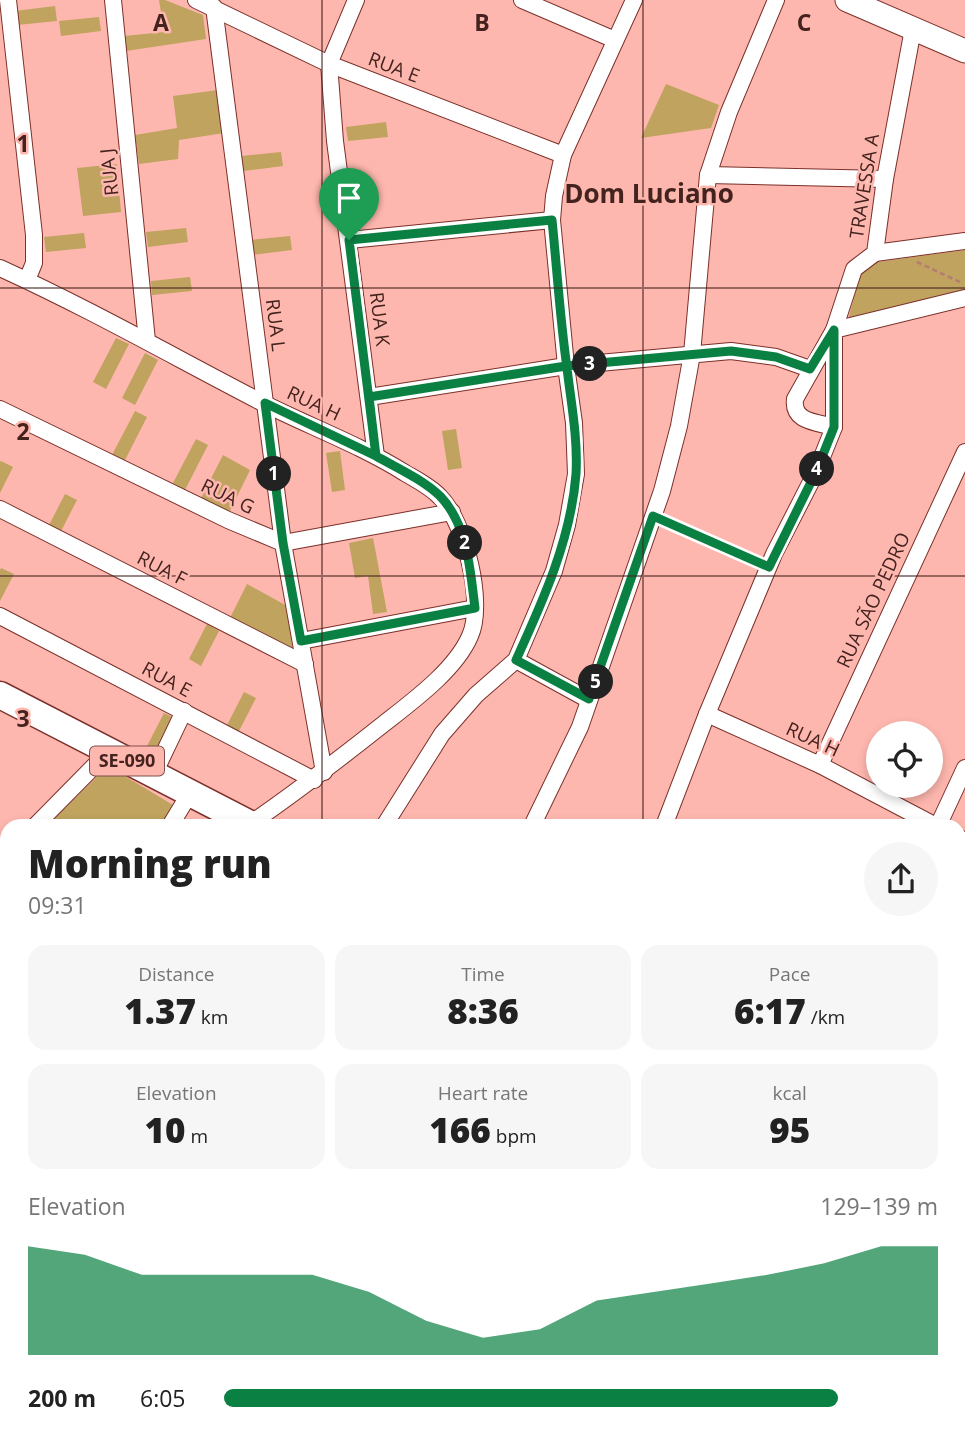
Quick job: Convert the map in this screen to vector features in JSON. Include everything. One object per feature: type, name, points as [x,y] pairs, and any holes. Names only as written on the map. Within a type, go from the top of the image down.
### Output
[{"type":"main road","name":"SE-090","points":[[0,695],[240,819]]},
{"type":"street","points":[[8,0],[34,225],[34,262],[27,280]]},
{"type":"street","name":"RUA J","points":[[113,0],[147,341]]},
{"type":"street","name":"RUA E","points":[[196,0],[329,64],[563,155]]},
{"type":"street","points":[[329,64],[356,0]]},
{"type":"street","points":[[522,0],[615,40]]},
{"type":"street","points":[[388,819],[442,734],[476,695],[516,660],[554,571],[576,474],[575,433],[552,220],[555,188],[563,155],[634,0]]},
{"type":"street","points":[[535,819],[580,727],[653,516],[679,426],[692,354],[708,175],[729,112],[776,0]]},
{"type":"street","points":[[848,0],[965,51]]},
{"type":"street","name":"RUA L","points":[[214,7],[283,543],[305,664],[319,776]]},
{"type":"street","name":"TRAVESSA A","points":[[834,427],[803,418],[796,412],[795,399],[834,330],[854,269],[875,253],[885,179],[913,29]]},
{"type":"street","name":"RUA K","points":[[329,64],[334,131],[376,456]]},
{"type":"street","points":[[708,175],[885,179]]},
{"type":"street","points":[[349,240],[552,220]]},
{"type":"street","points":[[875,253],[965,241]]},
{"type":"street","name":"RUA H","points":[[0,268],[265,403],[376,456],[433,491],[452,512],[462,532],[475,608],[469,639],[429,687],[319,776],[260,819]]},
{"type":"street","points":[[667,819],[707,714],[769,567],[816,472],[834,427],[834,330],[965,298]]},
{"type":"street","points":[[369,397],[566,366],[731,351],[776,357],[810,369]]},
{"type":"street","name":"RUA G","points":[[0,410],[228,520],[283,543]]},
{"type":"street","name":"RUA SÃO PEDRO","points":[[820,765],[965,452]]},
{"type":"street","name":"RUA F","points":[[0,509],[305,664]]},
{"type":"street","points":[[283,543],[452,512]]},
{"type":"street","points":[[301,641],[475,608]]},
{"type":"street","name":"RUA E","points":[[0,616],[184,711],[319,776]]},
{"type":"street","points":[[516,660],[589,699]]},
{"type":"street","points":[[153,776],[184,711]]},
{"type":"street","name":"RUA H","points":[[707,714],[820,765],[924,819]]},
{"type":"street","points":[[42,819],[109,751]]},
{"type":"street","points":[[940,819],[965,768]]},
{"type":"street","points":[[174,819],[190,793]]},
{"type":"path","points":[[893,250],[965,284]]},
{"type":"path","points":[[653,516],[769,567]]},
{"type":"shaded area","points":[[159,0],[203,15],[206,39],[126,51],[124,36],[164,32]]},
{"type":"shaded area","points":[[55,6],[57,21],[17,25],[15,11]]},
{"type":"shaded area","points":[[99,17],[101,31],[61,36],[59,21]]},
{"type":"shaded area","points":[[666,84],[719,105],[711,128],[641,138]]},
{"type":"shaded area","points":[[218,90],[224,133],[179,140],[178,159],[139,164],[135,135],[177,128],[173,96]]},
{"type":"shaded area","points":[[386,122],[388,137],[348,141],[346,127]]},
{"type":"shaded area","points":[[281,152],[283,166],[243,171],[241,156]]},
{"type":"shaded area","points":[[117,164],[121,212],[83,216],[77,168]]},
{"type":"shaded area","points":[[186,228],[188,242],[148,247],[146,232]]},
{"type":"shaded area","points":[[84,233],[86,248],[46,252],[44,237]]},
{"type":"shaded area","points":[[290,236],[292,250],[252,255],[250,240]]},
{"type":"shaded area","points":[[965,250],[965,291],[848,320],[860,275],[870,263]]},
{"type":"shaded area","points":[[190,277],[192,291],[152,295],[151,281]]},
{"type":"shaded area","points":[[116,338],[129,344],[106,389],[93,382]]},
{"type":"shaded area","points":[[145,353],[158,360],[135,405],[122,398]]},
{"type":"shaded area","points":[[135,411],[147,417],[124,462],[112,455]]},
{"type":"shaded area","points":[[456,429],[462,468],[448,470],[442,431]]},
{"type":"shaded area","points":[[196,439],[208,445],[185,490],[173,483]]},
{"type":"shaded area","points":[[340,451],[345,490],[332,492],[326,453]]},
{"type":"shaded area","points":[[223,455],[250,470],[229,513],[200,500]]},
{"type":"shaded area","points":[[0,462],[13,467],[0,493]]},
{"type":"shaded area","points":[[65,494],[77,500],[59,535],[47,529]]},
{"type":"shaded area","points":[[373,538],[387,612],[373,614],[368,576],[355,578],[349,543]]},
{"type":"shaded area","points":[[1,568],[14,574],[0,601],[0,570]]},
{"type":"shaded area","points":[[247,584],[287,606],[293,654],[229,620]]},
{"type":"shaded area","points":[[207,624],[219,631],[201,666],[189,659]]},
{"type":"shaded area","points":[[244,692],[256,698],[238,733],[226,727]]},
{"type":"shaded area","points":[[164,713],[176,719],[158,754],[146,748]]},
{"type":"shaded area","points":[[108,766],[173,805],[165,819],[54,819]]},
{"type":"district","name":"Dom Luciano","points":[[649,194]]},
{"type":"route","points":[[349,240],[376,456],[265,403],[283,543],[301,641],[475,608],[468,556],[457,521],[440,496],[376,456],[369,397],[566,366],[731,351],[776,357],[810,369],[834,330],[834,427],[816,472],[769,567],[653,516],[589,699],[516,660],[554,571],[567,525],[576,474],[574,423],[566,366],[552,220],[349,240]]}]
